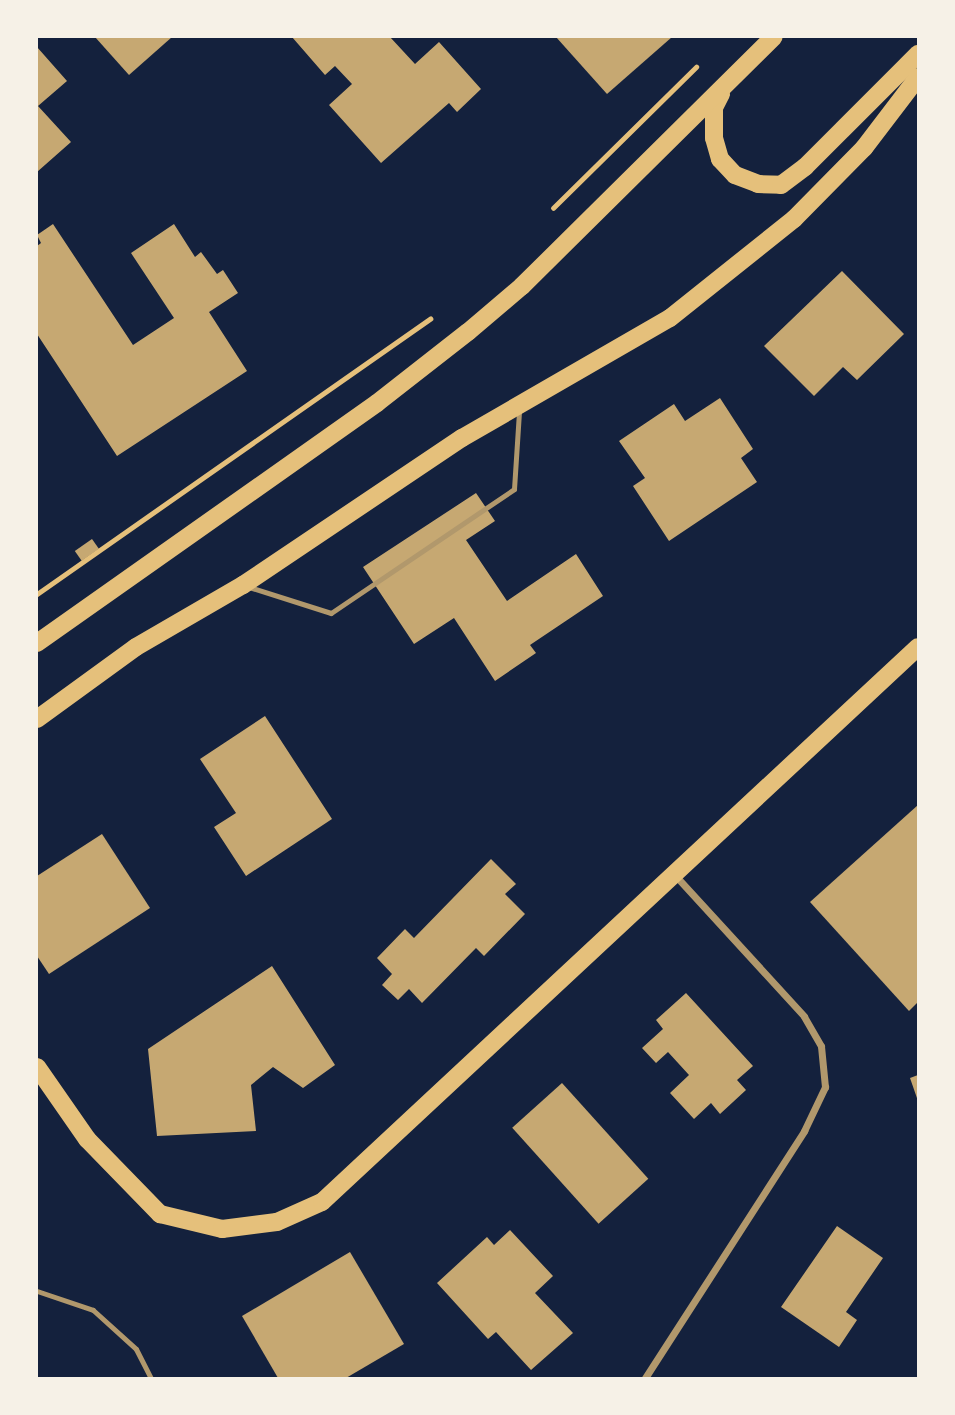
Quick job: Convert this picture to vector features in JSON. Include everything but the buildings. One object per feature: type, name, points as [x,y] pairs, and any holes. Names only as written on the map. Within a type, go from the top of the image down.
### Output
[{"type":"main road","points":[[37,642],[377,403],[468,332],[774,37]]},
{"type":"main road","points":[[724,87],[714,108],[714,138],[720,159],[735,175],[758,184],[781,185],[806,167],[918,54]]},
{"type":"main road","points":[[37,719],[136,648],[243,585],[462,438],[670,318],[735,270],[794,219],[863,148],[918,77]]},
{"type":"main road","points":[[37,1067],[87,1139],[160,1214],[222,1229],[277,1222],[322,1202],[673,872],[918,647]]},
{"type":"street","points":[[645,1378],[804,1131],[825,1087],[821,1046],[804,1016],[673,872]]},
{"type":"lane","points":[[243,585],[331,613],[514,489],[519,407]]},
{"type":"lane","points":[[37,1291],[93,1310],[136,1349],[151,1378]]},
{"type":"path","points":[[546,215],[699,64]]},
{"type":"path","points":[[37,594],[434,317]]}]
